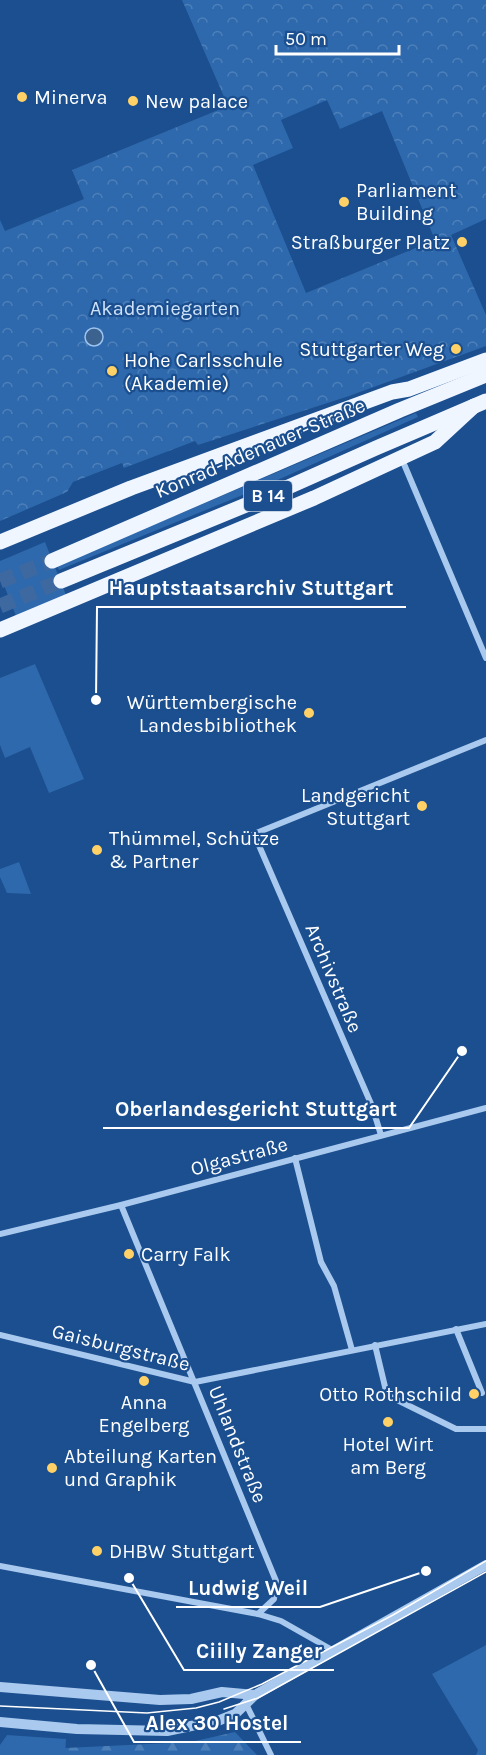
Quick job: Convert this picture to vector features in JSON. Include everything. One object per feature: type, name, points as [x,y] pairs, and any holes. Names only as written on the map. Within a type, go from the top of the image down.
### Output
[{"type":"main road","points":[[0,542],[131,488],[392,392],[486,371]]},
{"type":"main road","name":"Konrad-Adenauer-Straße","points":[[52,561],[486,371]]},
{"type":"main road","name":"B 14","points":[[0,630],[314,498],[435,442],[480,403]]},
{"type":"main road","name":"B 14","points":[[61,581],[268,496],[480,403]]},
{"type":"street","points":[[401,456],[486,658]]},
{"type":"street","name":"Archivstraße","points":[[381,1135],[372,1106],[254,834],[486,740]]},
{"type":"street","name":"Olgastraße","points":[[0,1234],[121,1205],[486,1108]]},
{"type":"street","points":[[295,1158],[321,1263],[334,1286],[352,1350]]},
{"type":"street","name":"Uhlandstraße","points":[[121,1205],[276,1581],[274,1599],[258,1614]]},
{"type":"street","name":"Gaisburgstraße","points":[[0,1335],[195,1382],[486,1324]]},
{"type":"street","points":[[456,1329],[482,1393]]},
{"type":"street","points":[[375,1345],[387,1395],[456,1430],[486,1429]]},
{"type":"street","points":[[0,1687],[160,1701],[191,1699],[222,1692],[243,1699],[255,1695],[335,1651],[486,1565]]},
{"type":"street","points":[[0,1566],[258,1614],[280,1621],[335,1651]]},
{"type":"street","points":[[0,1722],[77,1729],[167,1731],[220,1720],[235,1714],[243,1699]]},
{"type":"street","points":[[243,1699],[271,1755]]},
{"type":"green space","name":"Akademiegarten","points":[[182,0],[486,0],[486,219],[451,235],[486,315],[486,346],[349,396],[198,445],[195,441],[124,468],[122,463],[73,482],[67,492],[0,521],[0,220],[5,231],[84,199],[72,170],[228,106]],"holes":[[[327,100],[340,129],[382,111],[435,240],[306,293],[253,165],[293,148],[281,120]]]},
{"type":"green space","points":[[416,413],[418,417],[262,487],[59,570],[57,566]]},
{"type":"green space","points":[[45,542],[66,595],[16,616],[0,575],[0,561]]},
{"type":"green space","points":[[35,664],[84,779],[49,793],[30,747],[5,758],[0,745],[0,678]]},
{"type":"green space","points":[[19,862],[31,894],[7,893],[0,877],[0,869]]},
{"type":"green space","points":[[486,1645],[486,1755],[476,1755],[478,1750],[432,1674]]},
{"type":"green space","points":[[235,1732],[257,1755],[65,1755],[65,1748],[191,1742]]},
{"type":"green space","points":[[7,1735],[66,1739],[65,1755],[0,1755],[0,1745]]},
{"type":"shaded area","points":[[94,328],[102,333],[103,337],[98,345],[94,346],[86,341],[85,337],[90,329]]},
{"type":"tunnel","points":[[0,581],[52,561]]},
{"type":"tunnel","points":[[0,606],[61,581]]},
{"type":"tram line","points":[[0,1706],[147,1713],[196,1708],[219,1702],[262,1684],[393,1615],[486,1561]]},
{"type":"tram line","points":[[224,1709],[258,1698],[486,1572]]},
{"type":"place","name":"Minerva","points":[[22,97]]},
{"type":"place","name":"New palace","points":[[133,101]]},
{"type":"place","name":"Parliament Building","points":[[344,202]]},
{"type":"place","name":"Straßburger Platz","points":[[462,242]]},
{"type":"place","name":"Stuttgarter Weg","points":[[456,349]]},
{"type":"place","name":"Hohe Carlsschule (Akademie)","points":[[112,371]]},
{"type":"place","name":"Hauptstaatsarchiv Stuttgart","points":[[96,700]]},
{"type":"place","name":"Württembergische Landesbibliothek","points":[[309,713]]},
{"type":"place","name":"Landgericht Stuttgart","points":[[422,806]]},
{"type":"place","name":"Thümmel, Schütze & Partner","points":[[97,850]]},
{"type":"place","name":"Oberlandesgericht Stuttgart","points":[[462,1051]]},
{"type":"place","name":"Carry Falk","points":[[129,1254]]},
{"type":"place","name":"Anna Engelberg","points":[[144,1381]]},
{"type":"place","name":"Otto Rothschild","points":[[474,1394]]},
{"type":"place","name":"Hotel Wirt am Berg","points":[[388,1422]]},
{"type":"place","name":"Abteilung Karten und Graphik","points":[[52,1468]]},
{"type":"place","name":"DHBW Stuttgart","points":[[97,1551]]},
{"type":"place","name":"Ludwig Weil","points":[[426,1571]]},
{"type":"place","name":"Ciilly Zanger","points":[[129,1578]]},
{"type":"place","name":"Alex 30 Hostel","points":[[91,1665]]}]
